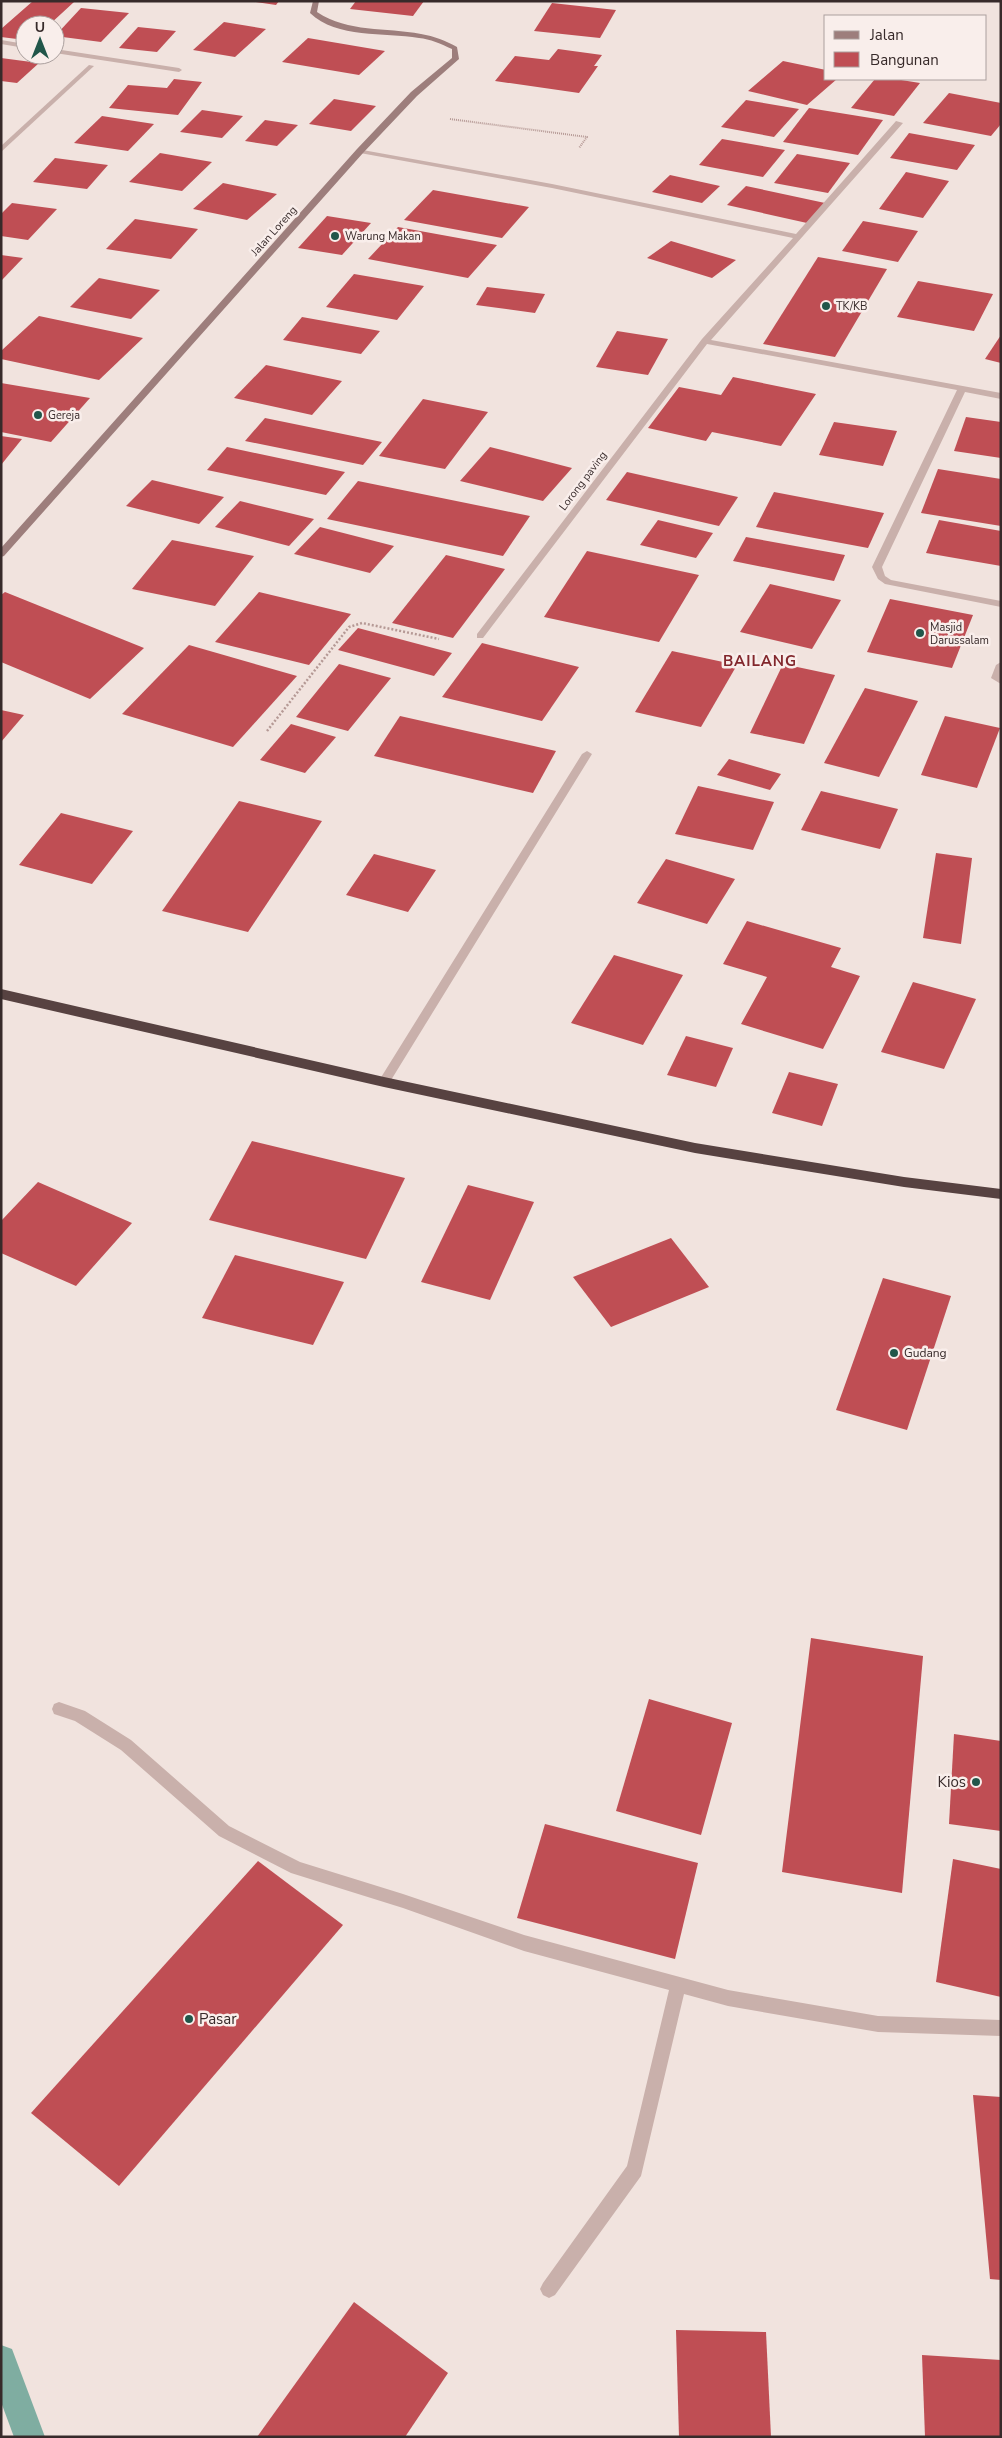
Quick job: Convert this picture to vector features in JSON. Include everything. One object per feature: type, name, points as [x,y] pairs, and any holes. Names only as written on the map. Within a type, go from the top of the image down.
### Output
[{"type":"highway","points":[[1,994],[384,1082],[695,1148],[904,1182],[1001,1194]]},
{"type":"street","name":"Jalan Loreng","points":[[3,550],[360,151],[414,94],[454,63],[456,59],[456,48],[436,39],[404,33],[341,27],[326,23],[313,13],[316,1]]},
{"type":"street","points":[[1,42],[15,44]]},
{"type":"street","points":[[65,53],[179,70]]},
{"type":"street","points":[[1,150],[91,66]]},
{"type":"street","name":"Lorong paving","points":[[480,636],[705,340],[899,123]]},
{"type":"street","points":[[360,151],[552,186],[798,237]]},
{"type":"street","points":[[705,340],[1001,396]]},
{"type":"street","points":[[962,389],[877,567],[881,577],[888,582],[1001,604]]},
{"type":"street","points":[[1001,665],[996,678],[1001,681]]},
{"type":"street","points":[[384,1082],[587,754]]},
{"type":"street","points":[[59,1709],[80,1716],[126,1745],[224,1830],[297,1868],[403,1901],[524,1943],[728,1998],[878,2024],[1001,2028]]},
{"type":"street","points":[[549,2289],[635,2170],[678,1985]]},
{"type":"path","points":[[267,730],[348,627],[355,624],[462,644],[472,642],[480,636]]},
{"type":"building","points":[[33,1],[74,2],[60,15],[17,15]]},
{"type":"building","points":[[248,1],[279,1],[276,5]]},
{"type":"building","points":[[356,1],[424,1],[413,16],[350,9]]},
{"type":"building","points":[[552,3],[616,10],[600,38],[534,31]]},
{"type":"building","points":[[81,8],[129,13],[101,42],[65,37],[65,25]]},
{"type":"building","points":[[15,17],[15,39],[1,37],[1,29]]},
{"type":"building","points":[[224,22],[266,29],[235,57],[193,50]]},
{"type":"building","points":[[138,27],[176,31],[157,52],[119,48]]},
{"type":"building","points":[[308,38],[385,51],[359,75],[282,62]]},
{"type":"building","points":[[558,49],[602,55],[594,66],[598,66],[579,93],[495,81],[515,56],[549,60]]},
{"type":"building","points":[[1,58],[15,60],[15,65],[37,65],[17,83],[1,81]]},
{"type":"building","points":[[783,61],[824,70],[824,80],[836,80],[807,105],[748,91]]},
{"type":"building","points":[[174,79],[202,82],[178,115],[109,108],[128,85],[167,88]]},
{"type":"building","points":[[874,80],[901,80],[920,83],[894,116],[851,108]]},
{"type":"building","points":[[949,93],[1001,103],[1001,124],[991,136],[923,123]]},
{"type":"building","points":[[334,99],[376,106],[351,131],[309,124]]},
{"type":"building","points":[[746,100],[799,109],[774,137],[721,127]]},
{"type":"building","points":[[809,108],[883,120],[858,155],[783,142]]},
{"type":"building","points":[[202,110],[243,116],[222,138],[180,132]]},
{"type":"building","points":[[102,116],[154,124],[128,151],[74,143]]},
{"type":"building","points":[[265,120],[298,125],[277,146],[245,141]]},
{"type":"building","points":[[909,133],[975,145],[957,170],[890,158]]},
{"type":"building","points":[[722,139],[785,150],[763,177],[699,165]]},
{"type":"building","points":[[160,153],[212,162],[182,191],[129,182]]},
{"type":"building","points":[[797,154],[850,163],[828,193],[774,183]]},
{"type":"building","points":[[55,158],[108,165],[87,189],[33,182]]},
{"type":"building","points":[[906,172],[949,181],[923,218],[879,209]]},
{"type":"building","points":[[670,175],[720,186],[702,203],[652,192]]},
{"type":"building","points":[[223,183],[277,194],[247,220],[193,209]]},
{"type":"building","points":[[746,186],[825,203],[807,223],[727,205]]},
{"type":"building","points":[[433,190],[529,207],[502,238],[404,220]]},
{"type":"building","points":[[12,203],[57,209],[28,240],[1,236],[1,214]]},
{"type":"building","name":"Warung Makan","points":[[327,216],[371,223],[342,255],[298,248]]},
{"type":"building","points":[[135,219],[198,229],[171,259],[106,249]]},
{"type":"building","points":[[863,221],[918,231],[898,262],[842,251]]},
{"type":"building","points":[[398,227],[497,245],[468,278],[368,259]]},
{"type":"building","points":[[671,241],[736,260],[712,278],[647,258]]},
{"type":"building","points":[[1,255],[23,258],[1,281]]},
{"type":"building","name":"TK/KB","points":[[818,257],[887,269],[835,357],[763,344]]},
{"type":"building","points":[[354,274],[424,286],[397,320],[326,307]]},
{"type":"building","points":[[99,278],[160,290],[131,319],[70,307]]},
{"type":"building","points":[[918,281],[993,294],[974,331],[897,317]]},
{"type":"building","points":[[487,287],[545,294],[535,313],[476,305]]},
{"type":"building","points":[[39,316],[143,338],[99,380],[1,359],[1,351]]},
{"type":"building","points":[[302,317],[380,331],[361,354],[283,340]]},
{"type":"building","points":[[617,331],[668,339],[648,375],[596,367]]},
{"type":"building","points":[[1001,335],[1001,363],[985,359]]},
{"type":"building","points":[[266,365],[342,381],[312,415],[234,398]]},
{"type":"building","points":[[733,377],[816,394],[781,446],[712,432],[706,441],[648,428],[679,387],[721,395]]},
{"type":"building","name":"Gereja","points":[[1,383],[90,398],[51,442],[1,432]]},
{"type":"building","points":[[423,399],[488,412],[445,469],[379,456]]},
{"type":"building","points":[[966,417],[1001,422],[1001,458],[954,451]]},
{"type":"building","points":[[265,418],[382,442],[363,465],[245,441]]},
{"type":"building","points":[[834,422],[897,431],[883,466],[819,455]]},
{"type":"building","points":[[1,436],[22,439],[1,465]]},
{"type":"building","points":[[227,447],[345,472],[326,495],[207,470]]},
{"type":"building","points":[[490,447],[572,468],[543,501],[460,481]]},
{"type":"building","points":[[938,469],[1001,479],[1001,526],[921,513]]},
{"type":"building","points":[[627,472],[738,497],[719,526],[606,500]]},
{"type":"building","points":[[152,480],[224,497],[199,524],[126,506]]},
{"type":"building","points":[[358,481],[530,516],[503,556],[327,519]]},
{"type":"building","points":[[774,492],[884,513],[868,548],[756,527]]},
{"type":"building","points":[[240,501],[314,519],[289,546],[215,527]]},
{"type":"building","points":[[658,520],[713,533],[696,558],[640,545]]},
{"type":"building","points":[[939,520],[1001,531],[1001,566],[926,553]]},
{"type":"building","points":[[320,527],[394,546],[370,573],[294,554]]},
{"type":"building","points":[[746,537],[845,555],[834,581],[733,561]]},
{"type":"building","points":[[172,540],[254,556],[215,606],[132,589]]},
{"type":"building","points":[[587,551],[699,575],[659,642],[544,617]]},
{"type":"building","points":[[446,555],[505,569],[453,638],[392,623]]},
{"type":"building","points":[[770,584],[841,600],[812,649],[740,632]]},
{"type":"building","points":[[5,592],[144,648],[90,699],[1,662],[1,595]]},
{"type":"building","points":[[259,592],[351,614],[309,665],[215,642]]},
{"type":"building","name":"Masjid Darussalam","points":[[890,599],[973,615],[952,668],[867,652]]},
{"type":"building","points":[[358,628],[452,653],[434,676],[338,650]]},
{"type":"building","points":[[482,643],[579,667],[542,721],[442,697]]},
{"type":"building","points":[[189,645],[297,676],[233,747],[122,714]]},
{"type":"building","points":[[672,651],[737,665],[701,727],[635,712]]},
{"type":"building","points":[[339,664],[391,678],[348,731],[296,717]]},
{"type":"building","points":[[783,664],[835,675],[804,744],[750,733]]},
{"type":"building","points":[[865,688],[918,701],[879,777],[824,763]]},
{"type":"building","points":[[1,710],[24,715],[1,742]]},
{"type":"building","points":[[400,716],[556,751],[533,793],[374,756]]},
{"type":"building","points":[[945,716],[1000,728],[977,788],[921,775]]},
{"type":"building","points":[[291,724],[336,737],[305,773],[260,760]]},
{"type":"building","points":[[729,759],[781,774],[770,790],[717,775]]},
{"type":"building","points":[[698,786],[774,802],[753,850],[675,834]]},
{"type":"building","points":[[821,791],[898,809],[880,849],[801,830]]},
{"type":"building","points":[[239,801],[322,821],[248,932],[162,911]]},
{"type":"building","points":[[61,813],[133,831],[92,884],[19,865]]},
{"type":"building","points":[[936,853],[972,858],[961,944],[923,938]]},
{"type":"building","points":[[374,854],[436,870],[408,912],[346,895]]},
{"type":"building","points":[[666,859],[735,879],[707,924],[637,903]]},
{"type":"building","points":[[747,921],[841,948],[831,967],[860,976],[823,1049],[741,1024],[767,977],[723,964]]},
{"type":"building","points":[[614,955],[683,975],[643,1045],[571,1023]]},
{"type":"building","points":[[913,982],[976,999],[944,1069],[881,1052]]},
{"type":"building","points":[[686,1036],[733,1048],[716,1087],[667,1075]]},
{"type":"building","points":[[789,1072],[838,1084],[822,1126],[772,1113]]},
{"type":"building","points":[[252,1141],[405,1178],[366,1259],[209,1220]]},
{"type":"building","points":[[38,1182],[132,1223],[76,1286],[1,1253],[1,1221]]},
{"type":"building","points":[[468,1185],[534,1202],[490,1300],[421,1282]]},
{"type":"building","points":[[671,1238],[709,1287],[611,1327],[573,1277]]},
{"type":"building","points":[[235,1255],[344,1282],[313,1345],[202,1318]]},
{"type":"building","name":"Gudang","points":[[883,1278],[951,1296],[907,1430],[836,1410]]},
{"type":"building","points":[[811,1638],[923,1656],[902,1893],[782,1872]]},
{"type":"building","points":[[649,1699],[732,1723],[701,1835],[616,1811]]},
{"type":"building","name":"Kios","points":[[954,1734],[1001,1741],[1001,1831],[949,1824]]},
{"type":"building","points":[[545,1824],[698,1863],[675,1959],[517,1918]]},
{"type":"building","points":[[953,1859],[1001,1869],[1001,1997],[936,1982]]},
{"type":"building","name":"Pasar","points":[[258,1861],[343,1925],[119,2186],[31,2113]]},
{"type":"building","points":[[973,2095],[1001,2097],[1001,2280],[990,2279]]},
{"type":"building","points":[[354,2302],[448,2373],[405,2437],[257,2437]]},
{"type":"building","points":[[676,2330],[766,2332],[771,2437],[679,2437]]},
{"type":"building","points":[[922,2355],[1001,2360],[1001,2437],[925,2437]]},
{"type":"waterway","points":[[1,2360],[30,2437]]},
{"type":"place","name":"Warung Makan","points":[[335,236]]},
{"type":"place","name":"TK/KB","points":[[826,306]]},
{"type":"place","name":"Gereja","points":[[38,415]]},
{"type":"place","name":"Masjid Darussalam","points":[[920,633]]},
{"type":"place","name":"Gudang","points":[[894,1353]]},
{"type":"place","name":"Kios","points":[[976,1782]]},
{"type":"place","name":"Pasar","points":[[189,2019]]},
{"type":"district","name":"BAILANG","points":[[760,661]]}]
